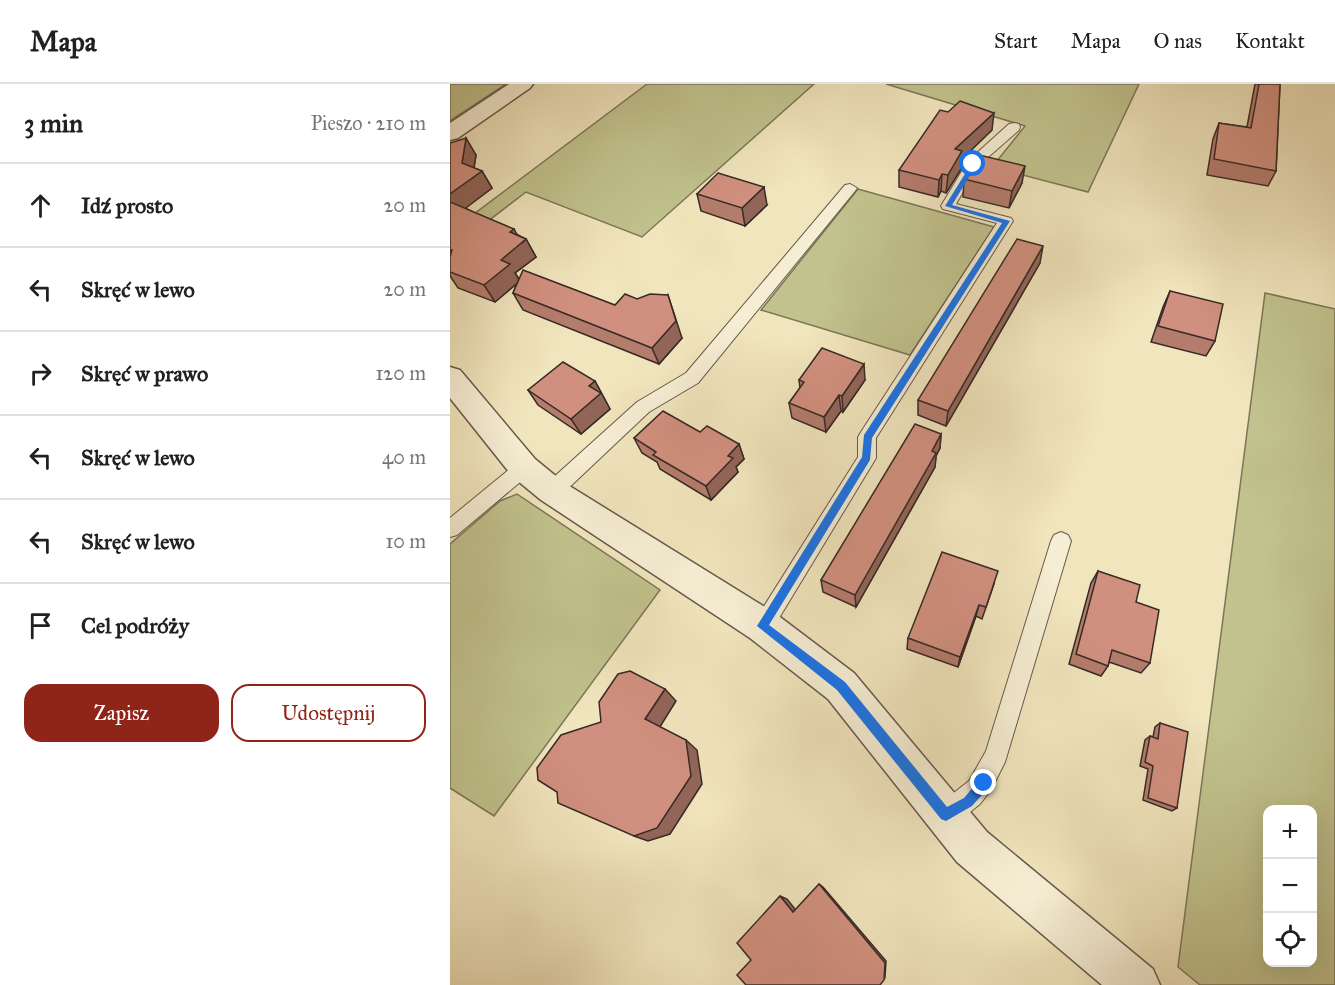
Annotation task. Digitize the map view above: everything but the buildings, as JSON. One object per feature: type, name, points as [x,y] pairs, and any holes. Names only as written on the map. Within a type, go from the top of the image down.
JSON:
[{"type":"street","points":[[450,133],[523,84]]},
{"type":"street","points":[[450,378],[524,468],[552,492],[763,626],[841,686],[972,847],[1137,985]]},
{"type":"lane","points":[[763,626],[867,458],[867,437],[1006,221],[948,206],[973,164],[1014,127]]},
{"type":"lane","points":[[552,492],[642,407],[692,378],[850,188]]},
{"type":"lane","points":[[450,528],[524,468]]},
{"type":"lane","points":[[946,815],[968,802],[984,783],[997,754],[1060,541]]},
{"type":"green space","points":[[450,84],[506,84],[450,121]]},
{"type":"green space","points":[[647,84],[814,84],[642,237],[526,192],[450,250],[450,232]]},
{"type":"green space","points":[[886,84],[1139,84],[1088,192],[992,167],[1025,126]]},
{"type":"green space","points":[[858,189],[994,227],[910,355],[761,310]]},
{"type":"green space","points":[[1265,293],[1335,309],[1335,985],[1200,985],[1178,967]]},
{"type":"green space","points":[[517,494],[660,590],[494,816],[450,788],[450,544],[500,501]]},
{"type":"route","points":[[973,164],[948,206],[1006,221],[867,437],[867,458],[763,626],[841,686],[946,815],[968,802],[984,783]]}]
